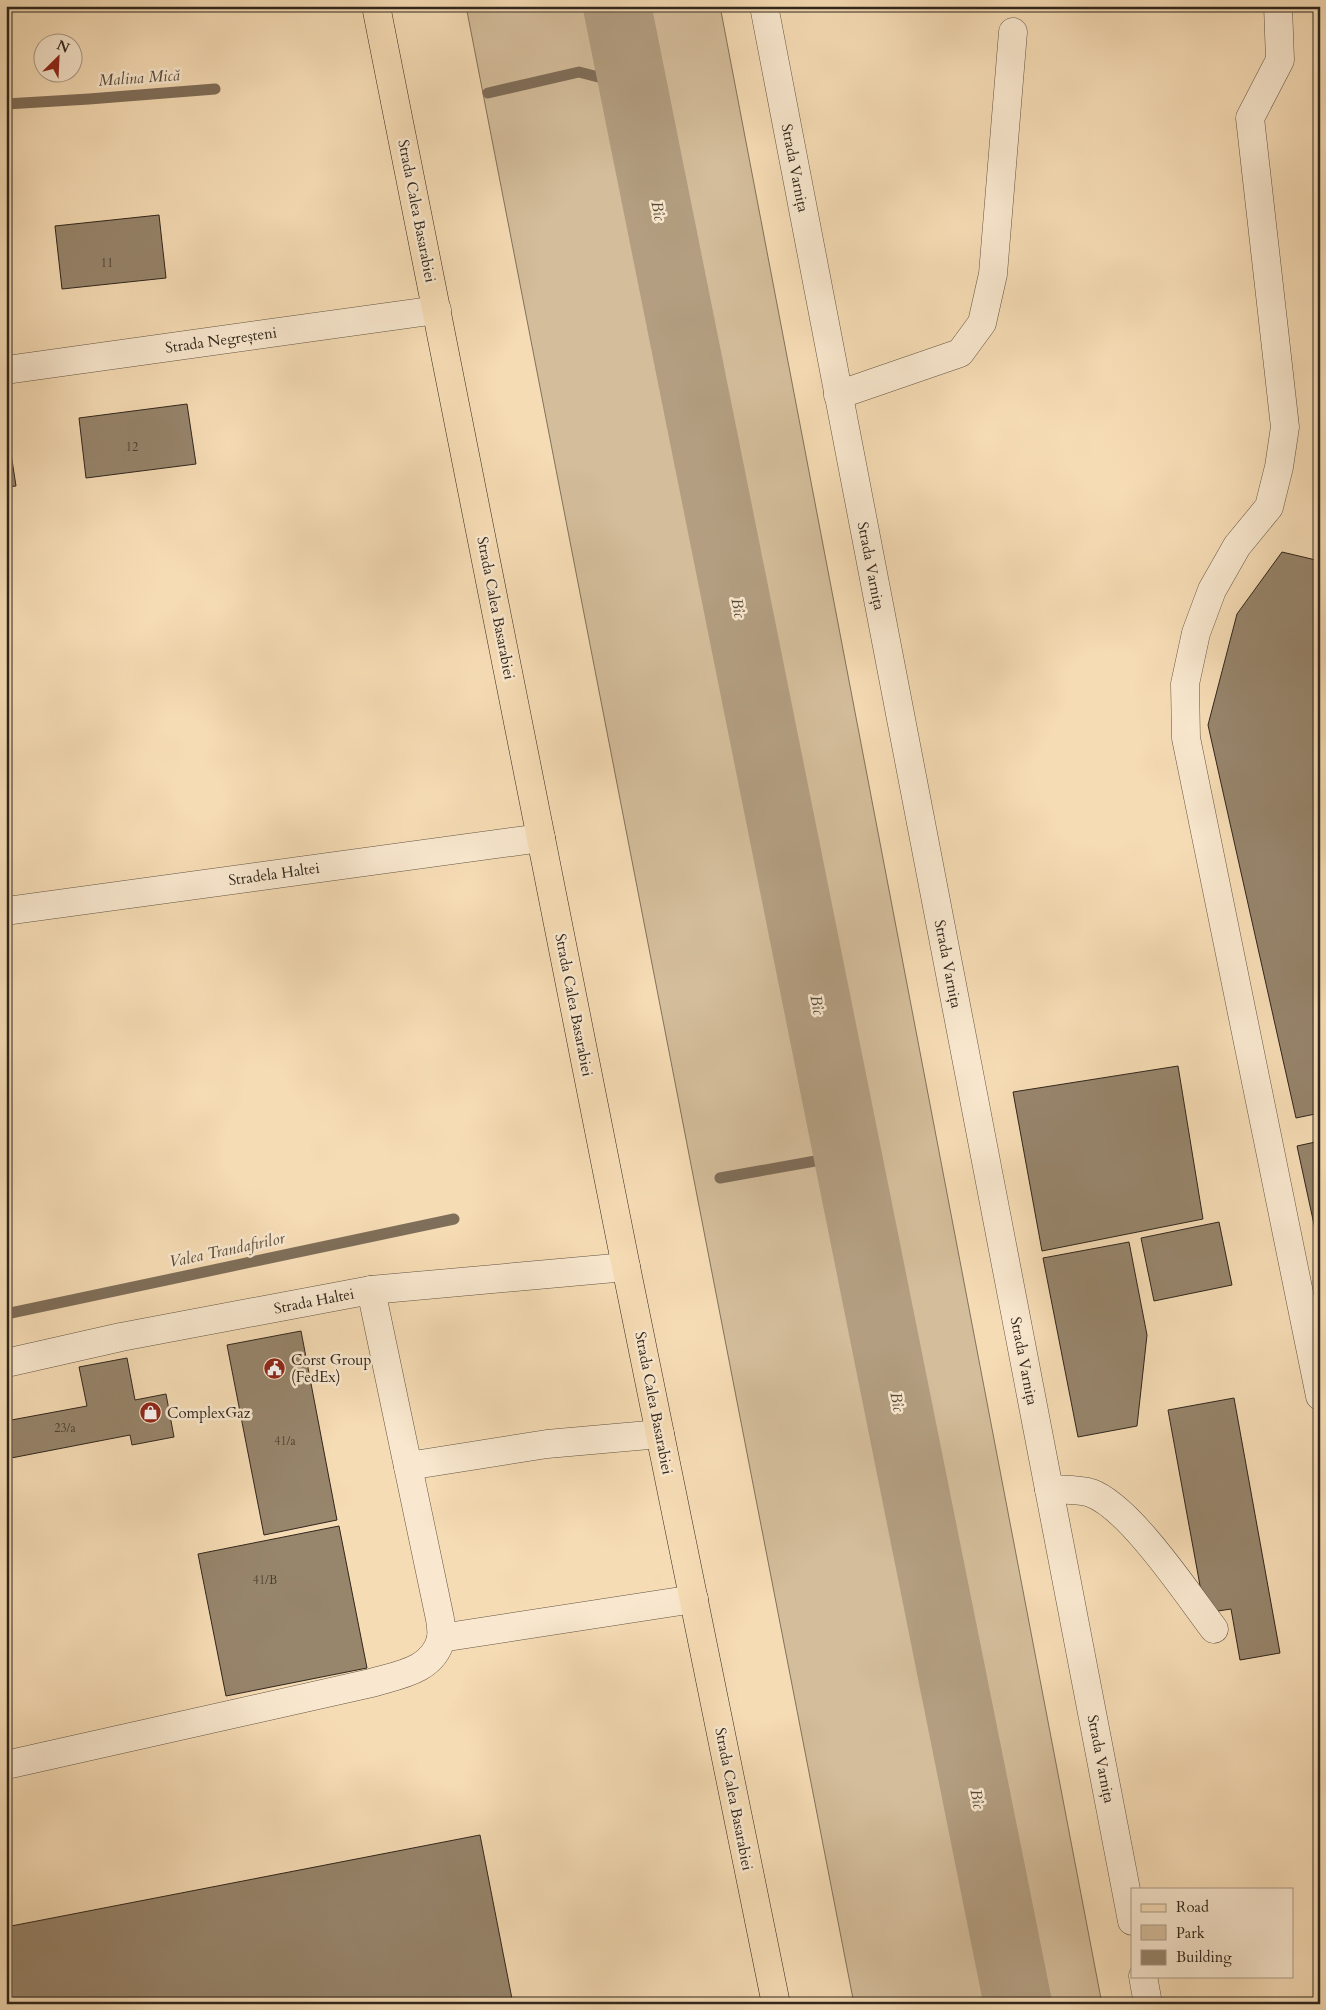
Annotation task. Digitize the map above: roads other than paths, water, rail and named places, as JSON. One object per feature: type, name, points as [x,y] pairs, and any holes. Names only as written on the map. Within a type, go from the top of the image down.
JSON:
[{"type":"main road","name":"Strada Calea Basarabiei","points":[[376,6],[626,1267],[776,2004]]},
{"type":"street","name":"Strada Varnița","points":[[764,6],[1131,1916]]},
{"type":"street","points":[[1278,6],[1280,60],[1250,118],[1285,427],[1279,466],[1269,507],[1237,546],[1212,590],[1196,633],[1185,684],[1186,738],[1320,1396]]},
{"type":"street","points":[[838,395],[960,353],[982,323],[993,274],[1014,32]]},
{"type":"street","name":"Strada Negreșteni","points":[[6,370],[436,310]]},
{"type":"street","name":"Stradela Haltei","points":[[6,911],[541,838]]},
{"type":"street","name":"Strada Haltei","points":[[6,1363],[121,1337],[371,1290],[626,1267]]},
{"type":"street","points":[[6,1764],[371,1683],[417,1669],[434,1655],[441,1638],[440,1619],[371,1290]]},
{"type":"street","points":[[408,1466],[547,1444],[660,1434]]},
{"type":"street","points":[[1049,1489],[1091,1493],[1114,1507],[1139,1531],[1214,1629]]},
{"type":"street","points":[[441,1638],[694,1599]]},
{"type":"street","points":[[1143,1978],[1148,2004]]},
{"type":"waterway","name":"Bîc","points":[[617,6],[1018,2004]]},
{"type":"waterway","name":"Malina Mică","points":[[488,93],[579,72],[633,86]]},
{"type":"waterway","name":"Malina Mică","points":[[6,104],[215,89]]},
{"type":"waterway","name":"Valea Trandafirilor","points":[[720,1178],[849,1155]]},
{"type":"waterway","name":"Valea Trandafirilor","points":[[6,1314],[454,1219]]},
{"type":"place","name":"Corst Group (FedEx)","points":[[275,1369]]},
{"type":"place","name":"ComplexGaz","points":[[151,1413]]}]
